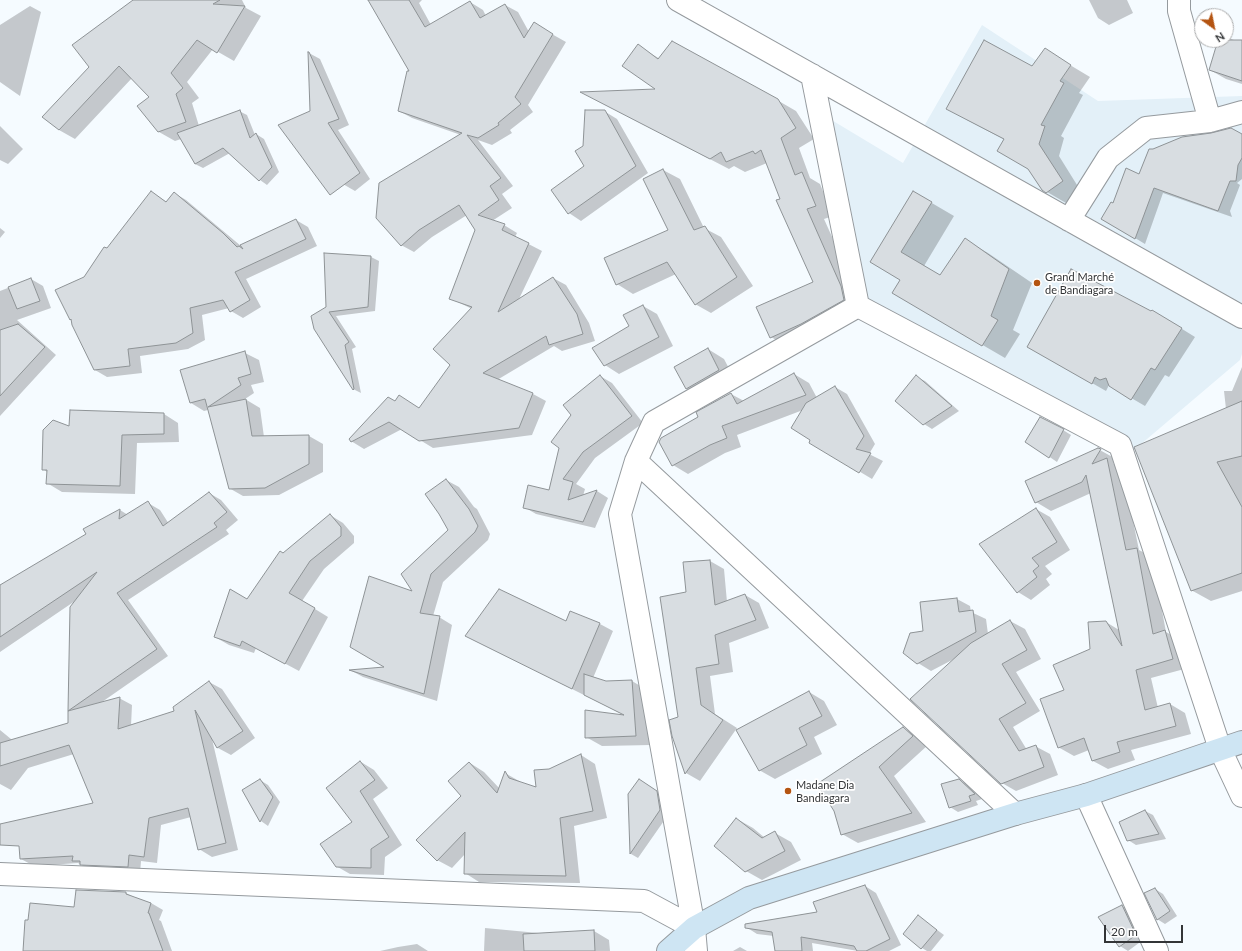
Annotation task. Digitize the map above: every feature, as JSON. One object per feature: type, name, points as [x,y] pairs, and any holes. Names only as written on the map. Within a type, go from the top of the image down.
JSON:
[{"type":"main road","points":[[668,951],[694,928],[749,898],[1015,814],[1086,795],[1242,742]]},
{"type":"street","points":[[678,0],[1242,317]]},
{"type":"street","points":[[1179,0],[1179,11],[1210,121]]},
{"type":"street","points":[[812,75],[858,306]]},
{"type":"street","points":[[1069,220],[1108,158],[1146,128],[1210,121],[1242,112]]},
{"type":"street","points":[[696,951],[694,928],[620,514],[636,461],[654,422],[858,306]]},
{"type":"street","points":[[858,306],[1120,445],[1220,749],[1242,796]]},
{"type":"street","points":[[636,461],[1015,814]]},
{"type":"street","points":[[1086,795],[1157,951]]},
{"type":"street","points":[[0,874],[644,901],[694,928]]},
{"type":"shaded area","points":[[982,25],[1098,101],[1242,96],[1242,354],[1240,360],[1127,456],[860,308],[805,104],[903,163]]},
{"type":"building","points":[[133,0],[220,0],[213,4],[245,6],[217,53],[197,40],[171,73],[183,88],[176,94],[186,122],[158,132],[137,106],[149,97],[119,66],[59,130],[42,117],[89,67],[72,45]]},
{"type":"building","points":[[368,0],[409,0],[425,27],[470,1],[480,18],[505,4],[524,38],[534,22],[553,34],[515,97],[521,104],[498,123],[499,125],[478,138],[467,135],[501,178],[490,186],[499,200],[478,215],[505,224],[502,230],[529,243],[498,312],[553,277],[577,314],[583,334],[549,345],[546,336],[483,373],[533,393],[519,428],[419,441],[389,422],[351,442],[349,439],[388,397],[395,401],[399,395],[419,408],[450,365],[433,349],[472,307],[449,299],[475,230],[459,205],[419,230],[401,246],[376,218],[379,183],[462,133],[398,111],[407,71],[409,71]]},
{"type":"building","points":[[984,40],[1032,66],[1045,48],[1071,65],[1060,81],[1064,83],[1041,125],[1045,126],[1039,144],[1063,181],[1046,193],[1042,190],[1028,169],[997,151],[1004,139],[946,109]]},
{"type":"building","points":[[1234,40],[1242,40],[1242,81],[1209,70],[1216,48],[1234,48]]},
{"type":"building","points":[[672,41],[778,99],[796,128],[781,138],[795,175],[802,172],[816,206],[807,209],[841,286],[844,300],[801,324],[770,338],[756,307],[813,282],[776,200],[780,199],[761,150],[755,154],[753,151],[726,162],[721,152],[710,159],[580,92],[655,89],[622,66],[638,44],[658,59]]},
{"type":"building","points":[[308,52],[339,119],[328,123],[360,173],[330,195],[278,125],[310,111]]},
{"type":"building","points":[[240,110],[250,138],[256,133],[272,167],[259,181],[223,148],[195,164],[177,133]]},
{"type":"building","points":[[585,110],[605,110],[636,166],[568,214],[551,190],[584,166],[575,151],[583,146]]},
{"type":"building","points":[[1231,128],[1242,134],[1242,158],[1238,165],[1236,181],[1230,181],[1218,211],[1154,188],[1135,239],[1101,219],[1111,202],[1113,203],[1126,168],[1139,174],[1149,149],[1153,149],[1182,137],[1211,133]]},
{"type":"building","points":[[663,169],[694,230],[705,226],[737,277],[695,305],[667,262],[616,285],[604,258],[668,230],[643,179]]},
{"type":"building","points":[[151,191],[166,202],[174,192],[223,233],[237,247],[239,246],[243,249],[240,245],[296,219],[306,239],[235,272],[250,300],[230,312],[223,300],[190,308],[193,333],[176,343],[128,349],[130,366],[94,370],[72,325],[71,319],[70,320],[55,290],[84,277],[104,247],[107,248]]},
{"type":"building","points":[[913,191],[932,202],[901,252],[940,275],[965,238],[1009,269],[991,316],[998,320],[982,346],[892,293],[900,280],[870,262]]},
{"type":"building","points":[[324,253],[371,256],[368,307],[329,312],[349,342],[345,345],[353,390],[314,329],[311,316],[326,307]]},
{"type":"building","points":[[1071,269],[1151,311],[1152,310],[1182,328],[1155,370],[1151,368],[1131,400],[1109,386],[1106,378],[1100,380],[1095,377],[1092,384],[1027,347]]},
{"type":"building","points":[[31,278],[40,301],[17,309],[8,287]]},
{"type":"building","points":[[643,305],[659,337],[604,366],[592,348],[629,326],[623,315]]},
{"type":"building","points":[[18,324],[45,347],[0,396],[0,330]]},
{"type":"building","points":[[708,348],[719,370],[686,389],[674,367]]},
{"type":"building","points":[[245,351],[251,374],[238,378],[241,385],[208,407],[246,399],[252,436],[309,435],[309,464],[265,488],[229,489],[205,399],[190,403],[180,370]]},
{"type":"building","points":[[794,373],[806,395],[722,426],[727,438],[710,445],[672,466],[659,442],[661,438],[698,417],[696,412],[731,393],[737,404]]},
{"type":"building","points":[[600,375],[632,416],[583,452],[563,479],[573,482],[568,500],[597,490],[583,522],[523,508],[528,485],[549,490],[559,448],[551,442],[571,415],[563,405]]},
{"type":"building","points":[[916,375],[952,406],[923,425],[895,401]]},
{"type":"building","points":[[835,386],[864,436],[856,449],[871,453],[859,473],[809,443],[810,440],[791,428],[806,403]]},
{"type":"building","points":[[1242,401],[1242,456],[1217,462],[1242,507],[1242,573],[1191,591],[1134,447]]},
{"type":"building","points":[[70,410],[164,413],[164,434],[122,435],[120,486],[46,484],[47,470],[42,470],[43,430],[53,420],[69,426]]},
{"type":"building","points":[[1040,417],[1064,429],[1049,458],[1025,442]]},
{"type":"building","points":[[1098,448],[1101,449],[1092,464],[1107,458],[1126,550],[1137,548],[1153,634],[1165,630],[1173,659],[1136,670],[1145,710],[1170,703],[1176,726],[1117,742],[1120,752],[1092,761],[1084,738],[1058,748],[1040,699],[1064,690],[1053,665],[1090,649],[1088,622],[1106,621],[1122,646],[1086,475],[1082,482],[1035,503],[1025,481]]},
{"type":"building","points":[[446,479],[469,509],[478,526],[475,532],[431,574],[420,613],[440,616],[424,694],[349,670],[384,667],[350,647],[369,576],[412,591],[401,574],[448,530],[425,494]]},
{"type":"building","points":[[209,492],[227,512],[214,523],[217,527],[117,593],[157,649],[68,711],[70,607],[97,572],[0,637],[0,585],[86,534],[83,529],[120,509],[119,519],[148,501],[163,526]]},
{"type":"building","points":[[1036,508],[1057,542],[1032,558],[1039,566],[1033,571],[1037,577],[1017,593],[979,544]]},
{"type":"building","points":[[330,514],[341,527],[341,536],[310,561],[289,593],[315,608],[285,664],[242,641],[240,646],[214,637],[230,589],[247,599],[280,551],[283,553]]},
{"type":"building","points":[[710,560],[715,605],[745,594],[756,620],[715,635],[719,664],[696,668],[701,705],[723,720],[685,774],[672,736],[669,720],[678,717],[660,597],[686,592],[683,562]]},
{"type":"building","points":[[499,589],[566,621],[570,611],[600,623],[572,689],[465,636]]},
{"type":"building","points":[[957,598],[959,612],[973,610],[976,632],[917,664],[903,653],[910,633],[923,631],[920,602]]},
{"type":"building","points":[[1010,620],[1027,650],[1002,664],[1026,703],[999,719],[1019,751],[1036,745],[1044,767],[1001,784],[910,699],[971,643]]},
{"type":"building","points":[[584,674],[606,681],[632,680],[636,736],[585,738],[585,710],[624,715],[584,695]]},
{"type":"building","points":[[209,681],[243,731],[217,748],[195,710],[226,843],[198,850],[188,808],[149,818],[144,857],[129,855],[128,867],[80,865],[80,861],[72,861],[73,856],[20,859],[19,846],[0,845],[0,824],[93,803],[69,745],[0,766],[0,743],[68,723],[68,711],[120,697],[118,729],[174,711],[173,707]]},
{"type":"building","points":[[809,691],[822,716],[799,728],[807,745],[759,771],[736,730]]},
{"type":"building","points":[[903,727],[913,736],[879,767],[912,813],[841,835],[834,811],[817,784]]},
{"type":"building","points":[[581,754],[593,811],[560,818],[566,876],[464,874],[465,832],[437,861],[416,840],[461,796],[448,781],[469,762],[497,793],[505,771],[509,778],[536,787],[534,770],[549,769]]},
{"type":"building","points":[[360,761],[375,780],[360,791],[389,837],[371,849],[371,868],[336,867],[320,844],[352,822],[326,788]]},
{"type":"building","points":[[260,779],[273,797],[260,822],[242,790]]},
{"type":"building","points":[[639,779],[657,791],[660,810],[630,854],[628,794]]},
{"type":"building","points":[[959,779],[975,794],[969,796],[971,801],[949,808],[941,784]]},
{"type":"building","points":[[1145,810],[1159,834],[1127,841],[1119,822]]},
{"type":"building","points":[[736,818],[762,838],[775,831],[785,851],[745,872],[714,846]]},
{"type":"building","points":[[865,885],[890,939],[866,951],[857,951],[854,946],[801,937],[802,951],[775,951],[772,932],[745,928],[745,924],[817,912],[813,902]]},
{"type":"building","points":[[1155,888],[1170,911],[1157,920],[1144,893]]},
{"type":"building","points":[[76,890],[126,892],[126,894],[151,903],[148,913],[163,951],[23,951],[25,920],[28,920],[30,903],[74,907]]},
{"type":"building","points":[[1122,905],[1136,935],[1119,947],[1098,917]]},
{"type":"building","points":[[918,915],[937,930],[921,949],[903,934]]},
{"type":"building","points":[[594,930],[595,951],[524,951],[523,934]]},
{"type":"place","name":"Grand Marché de Bandiagara","points":[[1037,283]]},
{"type":"place","name":"Madane Dia Bandiagara","points":[[788,791]]}]
